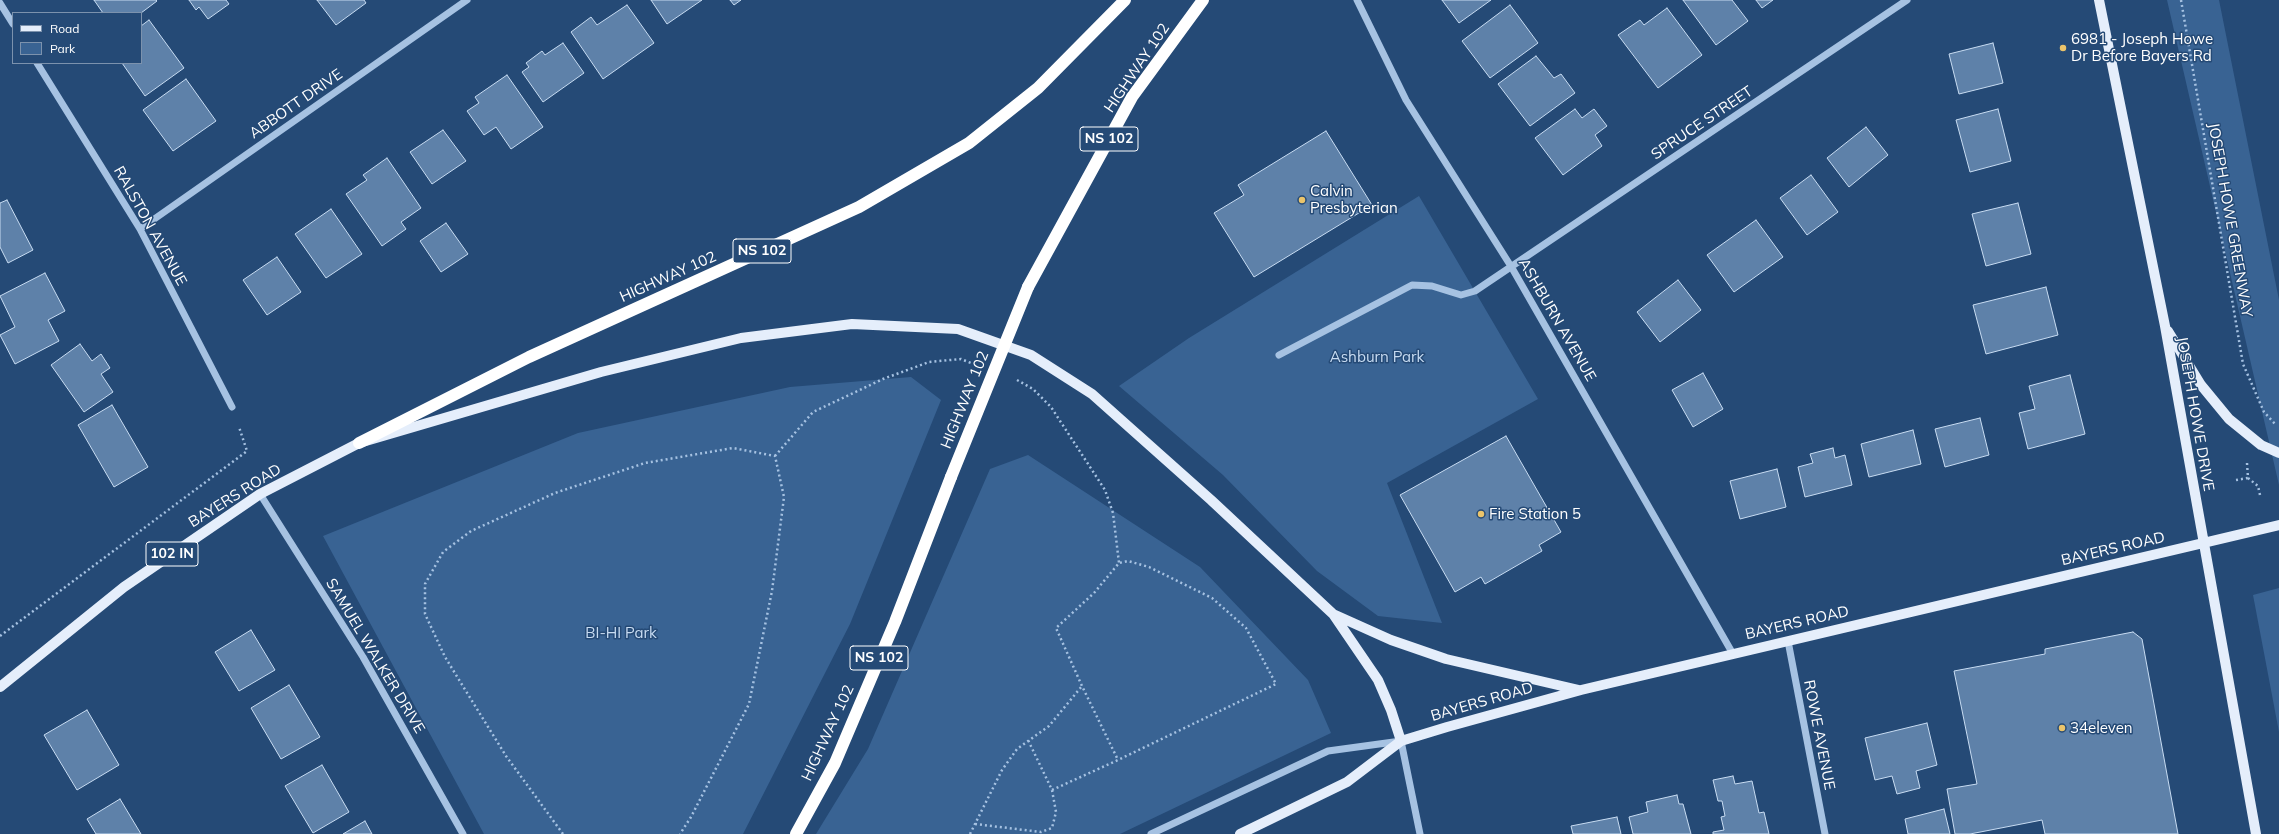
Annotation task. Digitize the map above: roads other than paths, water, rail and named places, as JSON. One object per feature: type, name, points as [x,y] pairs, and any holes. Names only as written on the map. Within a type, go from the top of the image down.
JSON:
[{"type":"highway","name":"HIGHWAY 102","points":[[359,443],[530,357],[859,207],[970,143],[1038,88],[1125,0]]},
{"type":"highway","name":"HIGHWAY 102","points":[[796,834],[835,763],[895,622],[951,477],[1028,287],[1132,97],[1203,0]]},
{"type":"main road","name":"JOSEPH HOWE DRIVE","points":[[2099,0],[2165,326],[2202,543],[2256,834]]},
{"type":"main road","name":"BAYERS ROAD","points":[[0,687],[124,587],[260,494],[359,443],[601,372],[741,338],[852,324],[958,329],[1031,355],[1092,394],[1210,500],[1333,614]]},
{"type":"main road","points":[[2165,326],[2200,385],[2229,419],[2261,445],[2279,453]]},
{"type":"main road","name":"BAYERS ROAD","points":[[1240,834],[1347,782],[1402,741],[1581,690],[2279,525]]},
{"type":"main road","points":[[1333,614],[1391,640],[1446,659],[1505,674],[1581,690]]},
{"type":"main road","points":[[1333,614],[1378,680],[1402,741]]},
{"type":"street","name":"ABBOTT DRIVE","points":[[140,229],[467,0]]},
{"type":"street","name":"ASHBURN AVENUE","points":[[1358,0],[1406,100],[1512,268],[1733,654]]},
{"type":"street","name":"SPRUCE STREET","points":[[1279,355],[1412,285],[1432,286],[1460,295],[1475,291],[1512,268],[1907,0]]},
{"type":"street","points":[[0,3],[12,22]]},
{"type":"street","name":"RALSTON AVENUE","points":[[38,64],[140,229],[232,407]]},
{"type":"street","name":"SAMUEL WALKER DRIVE","points":[[260,494],[363,656],[463,834]]},
{"type":"street","name":"ROWE AVENUE","points":[[1788,641],[1825,834]]},
{"type":"street","points":[[1402,741],[1420,834]]},
{"type":"street","name":"BAYERS ROAD","points":[[1151,834],[1328,751],[1402,741]]},
{"type":"place","name":"6981 - Joseph Howe Dr Before Bayers Rd","points":[[2063,48]]},
{"type":"place","name":"Calvin Presbyterian","points":[[1302,200]]},
{"type":"place","name":"Fire Station 5","points":[[1481,514]]},
{"type":"place","name":"34eleven","points":[[2062,728]]},
{"type":"park label","name":"Ashburn Park","points":[[1377,357]]},
{"type":"park label","name":"BI-HI Park","points":[[621,633]]}]
